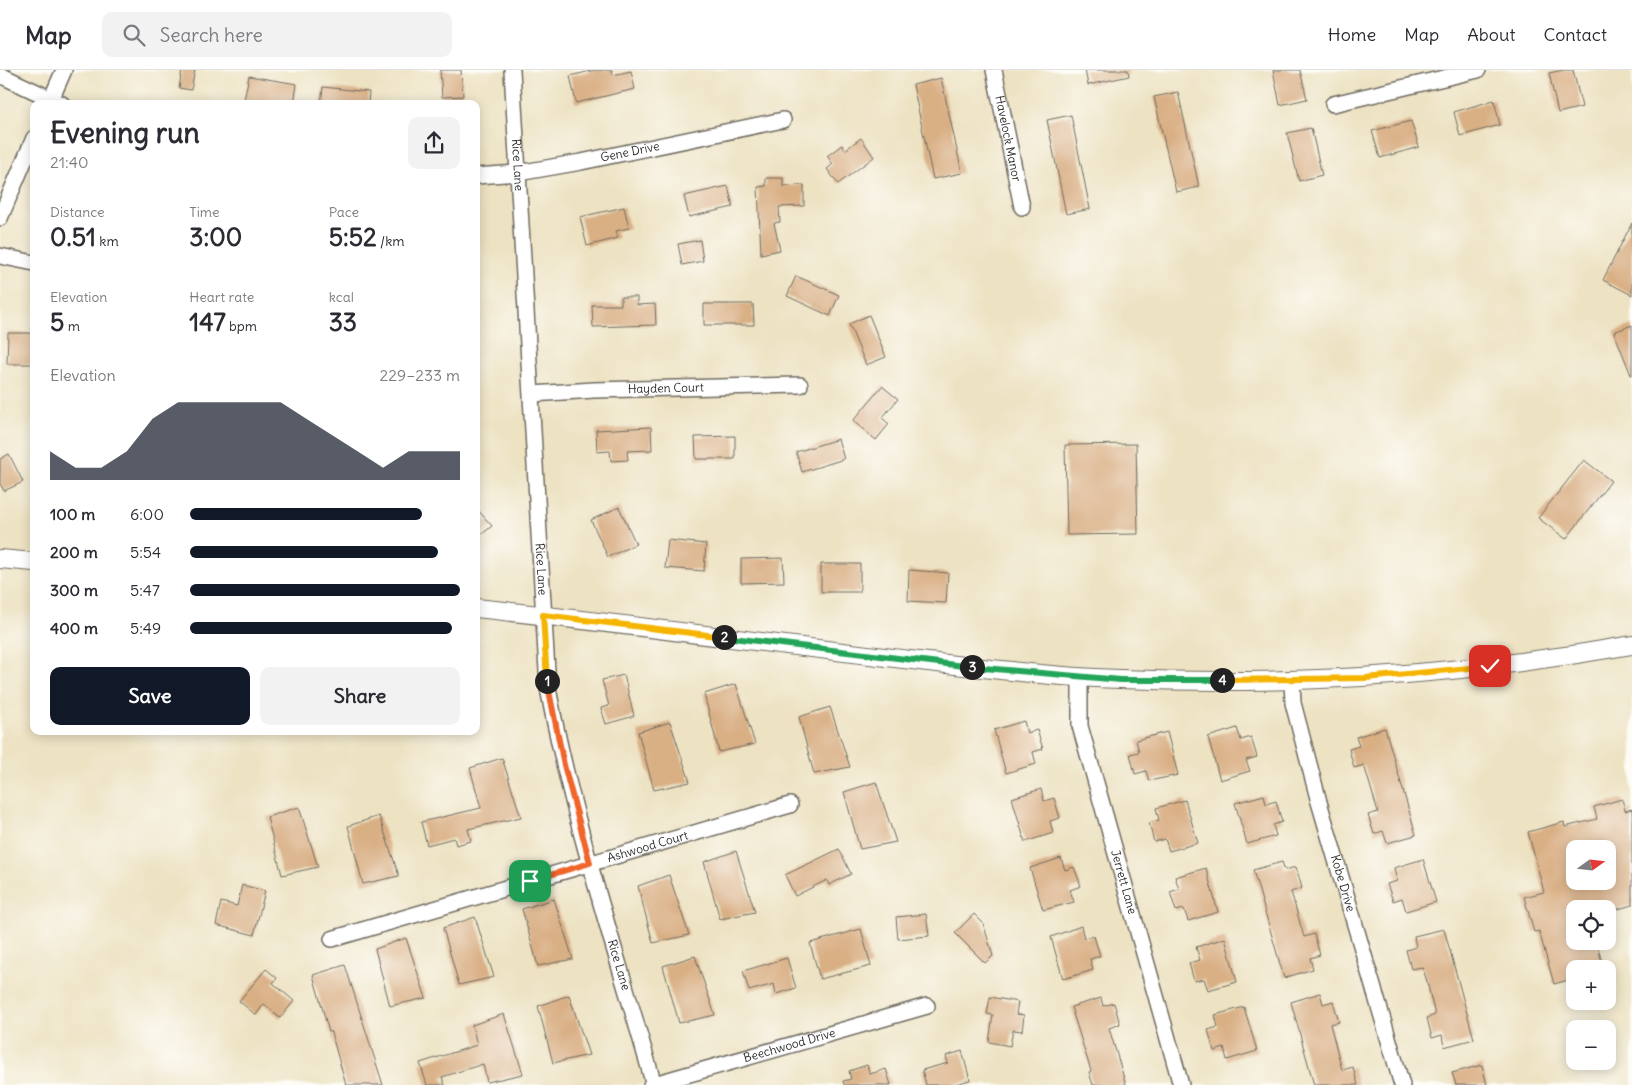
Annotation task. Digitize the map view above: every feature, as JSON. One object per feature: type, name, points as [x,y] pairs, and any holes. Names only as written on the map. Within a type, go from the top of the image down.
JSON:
[{"type":"street","points":[[55,100],[64,70]]},
{"type":"street","name":"Rice Lane","points":[[512,70],[532,394],[545,666],[564,765],[653,1085]]},
{"type":"street","name":"Havelock Manor","points":[[994,70],[1022,207]]},
{"type":"street","points":[[1333,104],[1422,76],[1478,70]]},
{"type":"street","points":[[0,75],[50,100]]},
{"type":"street","name":"Gene Drive","points":[[480,176],[518,173],[581,162],[783,120]]},
{"type":"street","points":[[0,218],[30,147]]},
{"type":"street","points":[[0,256],[30,262]]},
{"type":"street","name":"Hayden Court","points":[[532,394],[800,384]]},
{"type":"street","points":[[0,559],[30,562]]},
{"type":"street","points":[[480,608],[876,656],[1121,680],[1366,678],[1490,666],[1632,645]]},
{"type":"street","name":"Jerrett Lane","points":[[1080,676],[1080,726],[1181,1085]]},
{"type":"street","name":"Kobe Drive","points":[[1292,680],[1293,703],[1319,802],[1402,1085]]},
{"type":"street","name":"Ashwood Court","points":[[332,939],[790,805]]},
{"type":"street","name":"Beechwood Drive","points":[[653,1085],[927,1006]]},
{"type":"building","points":[[182,70],[195,70],[191,90],[179,88]]},
{"type":"building","points":[[440,70],[461,70],[463,96],[442,97]]},
{"type":"building","points":[[595,70],[612,70],[613,75],[631,71],[635,89],[576,103],[570,76]]},
{"type":"building","points":[[1085,70],[1128,70],[1129,76],[1088,85]]},
{"type":"building","points":[[1273,70],[1300,70],[1307,99],[1280,105]]},
{"type":"building","points":[[1573,70],[1582,107],[1558,113],[1549,73]]},
{"type":"building","points":[[249,76],[297,84],[295,100],[244,100]]},
{"type":"building","points":[[941,78],[962,173],[933,179],[913,85]]},
{"type":"building","points":[[323,87],[369,92],[368,100],[321,100]]},
{"type":"building","points":[[1178,92],[1199,187],[1176,192],[1154,97]]},
{"type":"building","points":[[1494,100],[1500,125],[1460,136],[1454,112]]},
{"type":"building","points":[[1071,115],[1090,209],[1066,214],[1047,120]]},
{"type":"building","points":[[1411,121],[1419,147],[1380,158],[1372,131]]},
{"type":"building","points":[[1311,128],[1322,175],[1299,181],[1287,133]]},
{"type":"building","points":[[861,138],[874,157],[838,184],[827,169],[833,164],[827,156],[842,145],[845,150]]},
{"type":"building","points":[[766,178],[783,178],[783,186],[804,185],[804,206],[779,207],[780,222],[774,223],[780,250],[761,254],[758,187],[766,186]]},
{"type":"building","points":[[728,186],[733,207],[689,217],[684,196]]},
{"type":"building","points":[[624,207],[629,228],[616,231],[618,238],[587,246],[580,217]]},
{"type":"building","points":[[1632,223],[1632,295],[1603,280]]},
{"type":"building","points":[[700,240],[703,261],[682,265],[678,244]]},
{"type":"building","points":[[796,276],[839,295],[830,316],[787,296]]},
{"type":"building","points":[[621,297],[637,297],[637,305],[655,304],[656,325],[593,327],[592,305],[621,305]]},
{"type":"building","points":[[704,304],[753,304],[754,325],[704,325]]},
{"type":"building","points":[[869,315],[886,357],[866,365],[849,324]]},
{"type":"building","points":[[1632,325],[1632,375],[1631,375],[1614,332]]},
{"type":"building","points":[[8,333],[30,333],[30,364],[7,364]]},
{"type":"building","points":[[882,386],[898,399],[882,418],[889,424],[876,440],[853,421]]},
{"type":"building","points":[[651,427],[652,450],[627,451],[628,460],[611,461],[610,451],[597,452],[596,430]]},
{"type":"building","points":[[735,436],[735,459],[696,459],[695,437]]},
{"type":"building","points":[[838,439],[844,459],[802,472],[796,452]]},
{"type":"building","points":[[1136,444],[1138,534],[1067,535],[1065,445]]},
{"type":"building","points":[[9,454],[23,482],[4,491],[0,484],[0,459]]},
{"type":"building","points":[[1584,460],[1611,481],[1566,539],[1538,518]]},
{"type":"building","points":[[619,507],[636,544],[608,557],[591,520]]},
{"type":"building","points":[[480,512],[492,526],[480,536]]},
{"type":"building","points":[[668,540],[706,544],[704,571],[665,568]]},
{"type":"building","points":[[783,558],[784,582],[741,583],[741,559]]},
{"type":"building","points":[[821,564],[860,564],[860,592],[821,592]]},
{"type":"building","points":[[909,570],[948,573],[946,603],[908,601]]},
{"type":"building","points":[[624,675],[634,716],[606,724],[601,708],[609,706],[602,680]]},
{"type":"building","points":[[736,684],[755,744],[719,752],[704,694]]},
{"type":"building","points":[[830,707],[850,767],[814,774],[799,717]]},
{"type":"building","points":[[1024,721],[1027,733],[1037,730],[1043,749],[1033,752],[1036,764],[1006,773],[994,730]]},
{"type":"building","points":[[670,722],[690,782],[654,790],[638,732]]},
{"type":"building","points":[[1237,728],[1241,740],[1251,737],[1257,757],[1246,760],[1250,771],[1220,780],[1208,737]]},
{"type":"building","points":[[1385,728],[1416,835],[1387,843],[1383,831],[1374,834],[1368,815],[1378,812],[1364,765],[1354,768],[1349,749],[1359,746],[1356,737]]},
{"type":"building","points":[[1167,732],[1178,775],[1149,781],[1146,771],[1135,774],[1130,754],[1139,752],[1136,740]]},
{"type":"building","points":[[502,758],[521,817],[468,829],[471,841],[456,845],[454,838],[427,845],[421,822],[481,808],[470,768]]},
{"type":"building","points":[[876,782],[896,842],[860,849],[844,792]]},
{"type":"building","points":[[1041,789],[1044,801],[1054,798],[1060,818],[1050,821],[1053,833],[1025,842],[1012,798]]},
{"type":"building","points":[[1264,795],[1266,804],[1276,801],[1282,822],[1273,825],[1276,836],[1247,844],[1235,803]]},
{"type":"building","points":[[1622,799],[1625,811],[1632,809],[1632,905],[1616,910],[1616,900],[1566,900],[1566,950],[1599,950],[1601,960],[1566,960],[1566,981],[1554,984],[1539,931],[1534,932],[1524,897],[1544,892],[1528,832],[1564,822],[1565,827],[1597,819],[1594,807]]},
{"type":"building","points":[[1185,800],[1198,843],[1169,851],[1165,839],[1154,842],[1149,823],[1159,820],[1156,808]]},
{"type":"building","points":[[299,807],[318,867],[282,875],[267,817]]},
{"type":"building","points":[[379,816],[399,876],[363,884],[348,826]]},
{"type":"building","points":[[839,849],[851,874],[829,885],[827,880],[795,896],[785,875]]},
{"type":"building","points":[[736,851],[755,912],[720,919],[704,862]]},
{"type":"building","points":[[1061,858],[1065,870],[1074,867],[1081,886],[1070,890],[1074,902],[1043,910],[1030,868]]},
{"type":"building","points":[[1423,859],[1436,902],[1406,911],[1402,898],[1393,901],[1387,884],[1397,881],[1394,868]]},
{"type":"building","points":[[1282,862],[1285,870],[1296,867],[1302,888],[1291,892],[1304,937],[1314,934],[1320,955],[1310,958],[1313,969],[1284,978],[1253,870]]},
{"type":"building","points":[[1206,868],[1218,912],[1188,921],[1184,909],[1176,911],[1170,892],[1179,889],[1175,877]]},
{"type":"building","points":[[669,875],[689,935],[653,943],[638,886]]},
{"type":"building","points":[[242,885],[265,891],[254,935],[216,925],[221,902],[237,906]]},
{"type":"building","points":[[554,899],[573,959],[538,966],[522,909]]},
{"type":"building","points":[[926,914],[929,936],[898,939],[896,917]]},
{"type":"building","points":[[974,914],[983,923],[993,956],[985,963],[955,933]]},
{"type":"building","points":[[475,917],[494,977],[459,985],[443,928]]},
{"type":"building","points":[[1081,926],[1084,938],[1094,936],[1100,956],[1090,959],[1093,970],[1063,979],[1051,937]]},
{"type":"building","points":[[861,929],[871,966],[820,979],[810,943]]},
{"type":"building","points":[[1444,929],[1474,1039],[1444,1047],[1442,1035],[1432,1038],[1427,1018],[1435,1015],[1422,967],[1411,969],[1406,950],[1416,947],[1414,936]]},
{"type":"building","points":[[406,938],[426,998],[390,1006],[375,949]]},
{"type":"building","points":[[1225,938],[1237,982],[1208,990],[1204,979],[1194,981],[1189,963],[1200,960],[1196,947]]},
{"type":"building","points":[[695,956],[715,1015],[679,1023],[663,966]]},
{"type":"building","points":[[787,958],[796,988],[776,994],[774,984],[749,991],[743,971]]},
{"type":"building","points":[[345,965],[383,1085],[346,1085],[331,1032],[329,1032],[313,975]]},
{"type":"building","points":[[266,969],[277,978],[273,983],[294,1001],[280,1018],[264,1004],[256,1015],[239,1001]]},
{"type":"building","points":[[1320,993],[1323,1004],[1333,1001],[1339,1022],[1330,1024],[1342,1070],[1353,1067],[1358,1085],[1314,1085],[1291,1002]]},
{"type":"building","points":[[569,995],[589,1055],[553,1063],[538,1006]]},
{"type":"building","points":[[990,997],[1018,1002],[1016,1014],[1024,1015],[1022,1031],[1013,1030],[1010,1046],[989,1042],[993,1015],[987,1014]]},
{"type":"building","points":[[1101,998],[1103,1006],[1114,1003],[1120,1024],[1109,1028],[1126,1085],[1093,1085],[1089,1072],[1091,1071],[1071,1007]]},
{"type":"building","points":[[1244,1007],[1257,1051],[1227,1060],[1224,1048],[1214,1051],[1208,1030],[1218,1027],[1215,1015]]},
{"type":"building","points":[[504,1014],[523,1074],[487,1082],[483,1064],[442,1077],[445,1085],[427,1085],[420,1063],[477,1045],[472,1025]]},
{"type":"building","points":[[962,1051],[970,1080],[952,1085],[926,1085],[922,1070],[948,1063],[946,1056]]},
{"type":"building","points":[[867,1065],[870,1074],[886,1069],[891,1085],[844,1085],[843,1081],[851,1079],[849,1071]]},
{"type":"building","points":[[1482,1065],[1487,1085],[1456,1085],[1452,1073]]},
{"type":"route","points":[[530,881],[590,863],[564,765],[548,688],[543,615],[876,656],[1021,672],[1121,680],[1366,678],[1490,666]]}]
